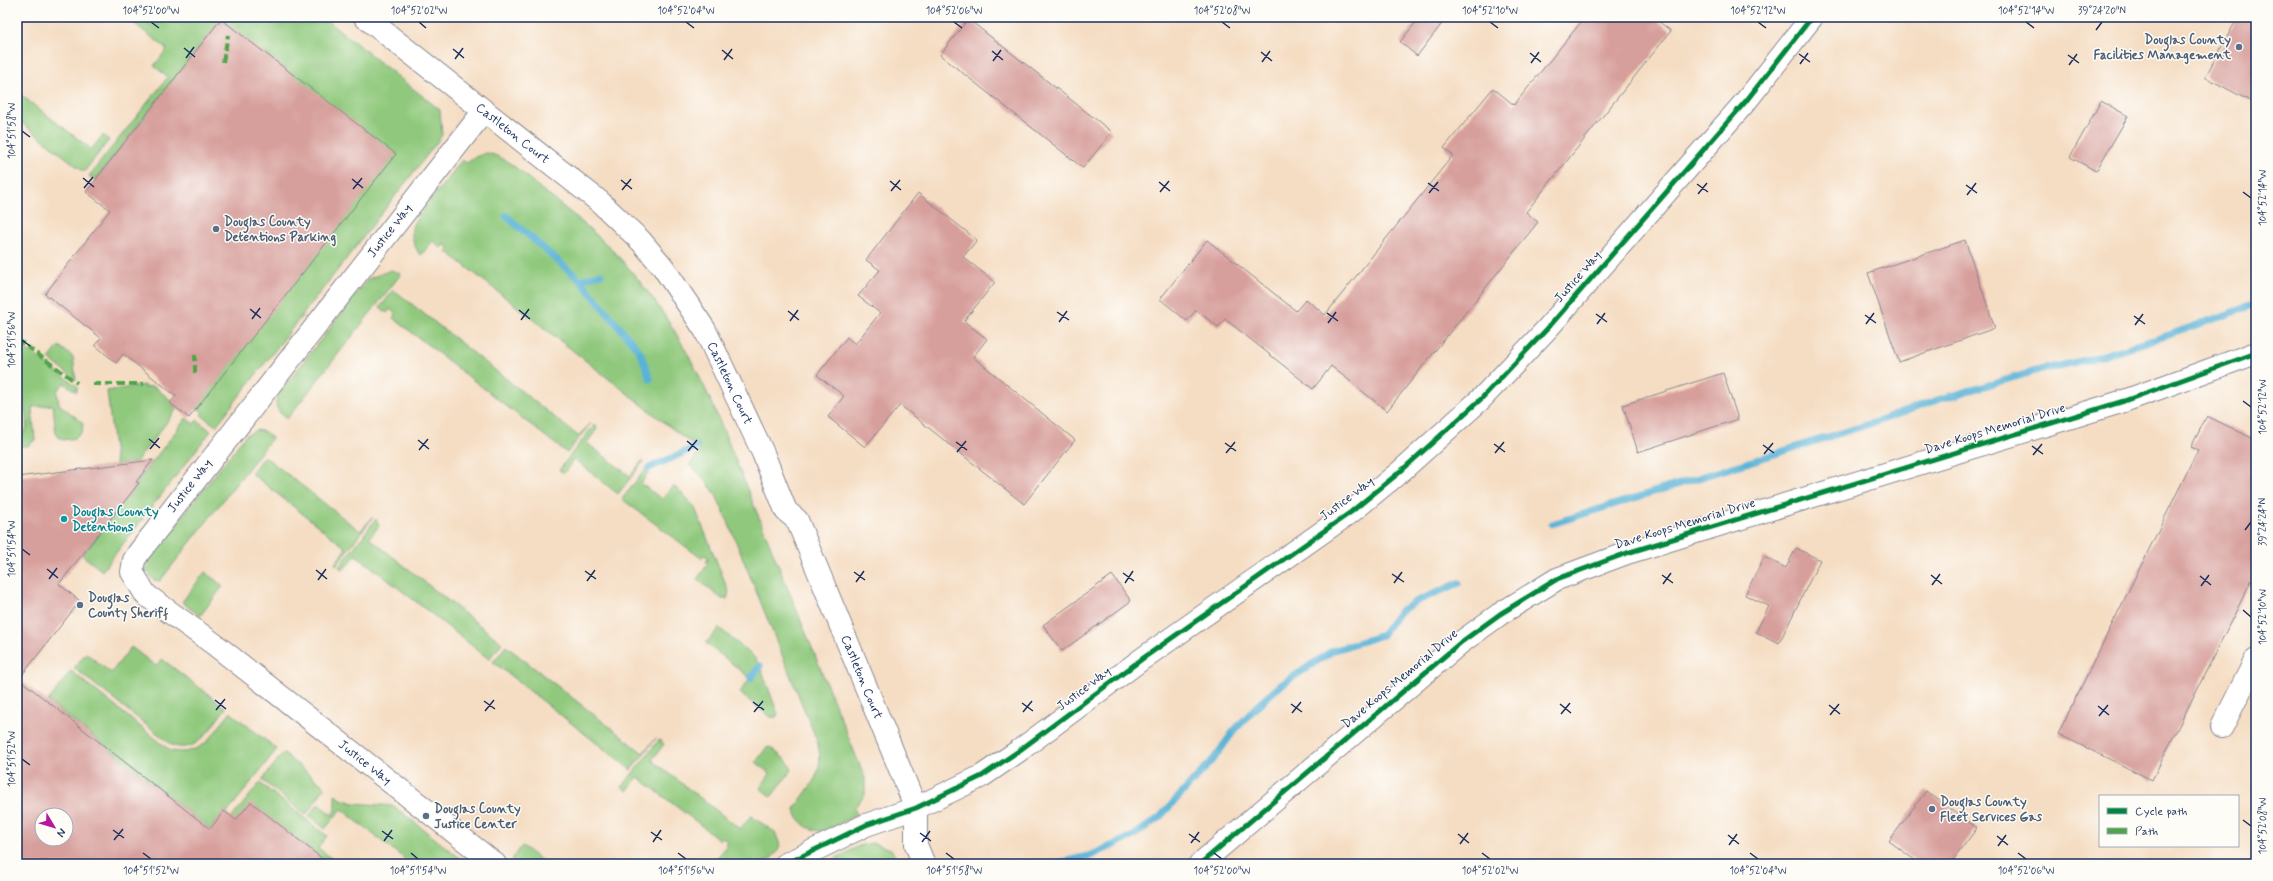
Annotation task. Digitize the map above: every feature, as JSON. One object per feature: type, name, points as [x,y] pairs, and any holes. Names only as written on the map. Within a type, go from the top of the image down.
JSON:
[{"type":"street","name":"Castleton Court","points":[[365,17],[600,202],[622,222],[663,267],[705,330],[760,446],[786,511],[797,520],[916,808],[916,845],[924,864]]},
{"type":"street","name":"Justice Way","points":[[786,864],[866,825],[916,808],[965,785],[1020,750],[1142,659],[1351,512],[1419,456],[1481,399],[1548,329],[1746,101],[1812,17]]},
{"type":"street","name":"Justice Way","points":[[484,111],[140,551],[134,560],[132,572],[146,595],[214,644],[495,864]]},
{"type":"street","name":"Dave Koops Memorial Drive","points":[[1200,864],[1460,643],[1500,614],[1557,579],[1587,566],[1635,550],[2124,401],[2256,353]]},
{"type":"street","points":[[2222,727],[2256,659]]},
{"type":"green space","points":[[126,17],[323,17],[440,110],[442,135],[438,141],[216,426],[201,415],[203,412],[197,408],[245,38],[221,19],[95,180],[89,176],[168,77],[154,66],[167,49]]},
{"type":"green space","points":[[17,92],[91,149],[103,135],[109,140],[84,172],[17,119]]},
{"type":"green space","points":[[486,153],[501,158],[515,167],[606,244],[625,264],[658,305],[698,373],[720,422],[865,778],[865,795],[854,808],[857,815],[824,831],[809,828],[798,818],[795,808],[815,778],[820,762],[817,741],[715,493],[701,475],[689,465],[700,451],[698,450],[700,446],[696,442],[693,445],[446,251],[449,248],[444,244],[441,248],[433,241],[420,255],[414,243],[412,234],[414,222],[462,160],[467,163],[475,157]]},
{"type":"green space","points":[[391,270],[401,274],[287,419],[281,414],[276,406],[277,396],[368,279]]},
{"type":"green space","points":[[394,290],[578,436],[591,423],[567,453],[393,318],[396,314],[390,309],[387,313],[380,307]]},
{"type":"green space","points":[[17,342],[77,386],[77,392],[64,383],[57,391],[59,404],[83,423],[82,432],[76,438],[63,440],[56,435],[53,405],[32,407],[35,440],[28,446],[17,446],[17,431],[22,435],[27,427]]},
{"type":"green space","points":[[59,346],[73,357],[76,380],[49,359]]},
{"type":"green space","points":[[144,385],[144,388],[153,386],[172,401],[171,404],[177,409],[136,462],[116,465],[107,391]]},
{"type":"green space","points":[[186,418],[194,424],[197,420],[211,431],[102,571],[82,555],[139,483],[137,482]]},
{"type":"green space","points":[[595,424],[597,429],[587,443],[630,476],[642,461],[643,462],[618,494],[574,459],[564,473],[559,470]]},
{"type":"green space","points":[[257,430],[265,432],[272,438],[160,581],[153,580],[146,570],[147,561],[246,435]]},
{"type":"green space","points":[[264,456],[360,531],[373,517],[336,565],[335,564],[346,548],[251,473]]},
{"type":"green space","points":[[648,466],[650,469],[641,484],[662,499],[672,487],[675,487],[695,508],[729,592],[727,599],[722,599],[697,579],[708,564],[706,562],[709,558],[704,555],[701,558],[622,499]]},
{"type":"green space","points":[[376,519],[379,526],[369,538],[502,643],[489,659],[356,555],[343,570],[339,567]]},
{"type":"green space","points":[[205,572],[223,586],[200,616],[182,602]]},
{"type":"green space","points":[[719,628],[754,657],[760,666],[778,714],[776,717],[770,717],[742,695],[740,692],[750,678],[706,643]]},
{"type":"green space","points":[[506,646],[643,753],[656,738],[631,770],[493,662]]},
{"type":"green space","points":[[131,647],[156,666],[162,659],[226,708],[210,730],[197,743],[181,747],[172,745],[74,668],[86,653],[111,673]]},
{"type":"green space","points":[[71,671],[171,751],[191,751],[199,747],[212,736],[230,712],[277,749],[227,813],[224,811],[210,829],[48,701]]},
{"type":"green space","points":[[659,740],[664,744],[652,760],[740,829],[751,816],[775,832],[780,845],[771,859],[746,865],[719,864],[716,859],[727,846],[725,844],[727,841],[722,837],[720,840],[638,777],[627,791],[622,787]]},
{"type":"green space","points":[[770,747],[787,761],[792,770],[771,797],[760,788],[770,774],[756,762],[766,748]]},
{"type":"green space","points":[[283,753],[325,787],[306,815],[262,780]]},
{"type":"green space","points":[[260,783],[327,836],[318,848],[339,864],[329,864],[251,803],[236,821],[232,817]]},
{"type":"green space","points":[[335,794],[341,799],[354,803],[394,806],[467,864],[411,864],[341,809],[325,829],[309,816],[318,804],[332,815],[335,810]]},
{"type":"green space","points":[[872,843],[891,849],[900,864],[825,864],[859,846]]},
{"type":"green space","points":[[522,846],[546,864],[515,864],[512,859]]},
{"type":"building","points":[[1420,17],[1447,17],[1417,56],[1400,42]]},
{"type":"building","points":[[1585,17],[1653,17],[1671,31],[1526,212],[1538,222],[1387,411],[1331,366],[1313,389],[1225,319],[1218,327],[1196,310],[1187,321],[1160,299],[1207,240],[1296,311],[1306,299],[1325,315],[1453,155],[1444,148],[1493,88],[1514,105]]},
{"type":"building","name":"Douglas County Facilities Management","points":[[2238,17],[2256,17],[2256,90],[2250,101],[2205,77]]},
{"type":"building","name":"Douglas County Detentions Parking","points":[[221,19],[396,154],[189,418],[170,403],[176,396],[123,354],[116,363],[95,345],[101,338],[45,294],[110,210],[86,192]]},
{"type":"building","points":[[968,19],[1112,132],[1083,168],[940,55]]},
{"type":"building","points":[[2101,101],[2128,116],[2096,171],[2070,157]]},
{"type":"building","points":[[918,193],[977,240],[963,257],[995,282],[964,321],[987,339],[973,357],[1075,440],[1024,504],[900,405],[865,447],[828,417],[844,396],[817,375],[847,337],[855,344],[880,313],[858,296],[880,270],[866,260]]},
{"type":"building","points":[[1965,240],[1995,328],[1899,362],[1868,273]]},
{"type":"building","points":[[1723,373],[1738,419],[1638,452],[1623,405]]},
{"type":"building","points":[[2207,416],[2256,440],[2256,571],[2152,780],[2058,734],[2198,450],[2191,447]]},
{"type":"building","points":[[153,460],[136,482],[139,483],[59,584],[80,601],[19,679],[210,829],[224,811],[236,820],[251,802],[329,864],[17,864],[17,477]]},
{"type":"building","points":[[1796,548],[1820,560],[1779,643],[1756,632],[1769,606],[1745,595],[1764,557],[1786,568]]},
{"type":"building","points":[[1112,575],[1131,601],[1062,651],[1043,625]]},
{"type":"building","name":"Douglas County Fleet Services Gas","points":[[1926,791],[1977,828],[1950,864],[1920,864],[1889,841]]},
{"type":"waterway","points":[[506,216],[580,280],[601,274]]},
{"type":"waterway","points":[[580,280],[640,352],[650,379]]},
{"type":"waterway","points":[[1552,524],[1879,421],[1937,400],[2036,371],[2090,359],[2166,336],[2256,304]]},
{"type":"waterway","points":[[649,468],[696,447]]},
{"type":"waterway","points":[[1055,864],[1092,855],[1133,836],[1160,817],[1213,760],[1233,732],[1258,705],[1281,685],[1332,651],[1382,635],[1400,611],[1415,602],[1459,583]]},
{"type":"waterway","points":[[751,678],[760,666]]},
{"type":"marked path","points":[[223,62],[228,35]]},
{"type":"marked path","points":[[17,339],[77,383]]},
{"type":"marked path","points":[[195,355],[195,373]]},
{"type":"marked path","points":[[93,384],[144,384]]},
{"type":"cycle path","points":[[786,864],[866,825],[916,808],[982,776],[1020,750],[1142,659],[1351,512],[1401,471],[1481,399],[1547,329],[1746,101],[1812,17]]},
{"type":"cycle path","points":[[1200,864],[1460,643],[1500,614],[1557,579],[1627,553],[2124,401],[2256,353]]},
{"type":"place","name":"Douglas County Facilities Management","points":[[2239,47]]},
{"type":"place","name":"Douglas County Detentions Parking","points":[[216,229]]},
{"type":"place","name":"Douglas County Detentions","points":[[64,519]]},
{"type":"place","name":"Douglas County Sheriff","points":[[80,605]]},
{"type":"place","name":"Douglas County Fleet Services Gas","points":[[1932,809]]},
{"type":"place","name":"Douglas County Justice Center","points":[[426,816]]}]
